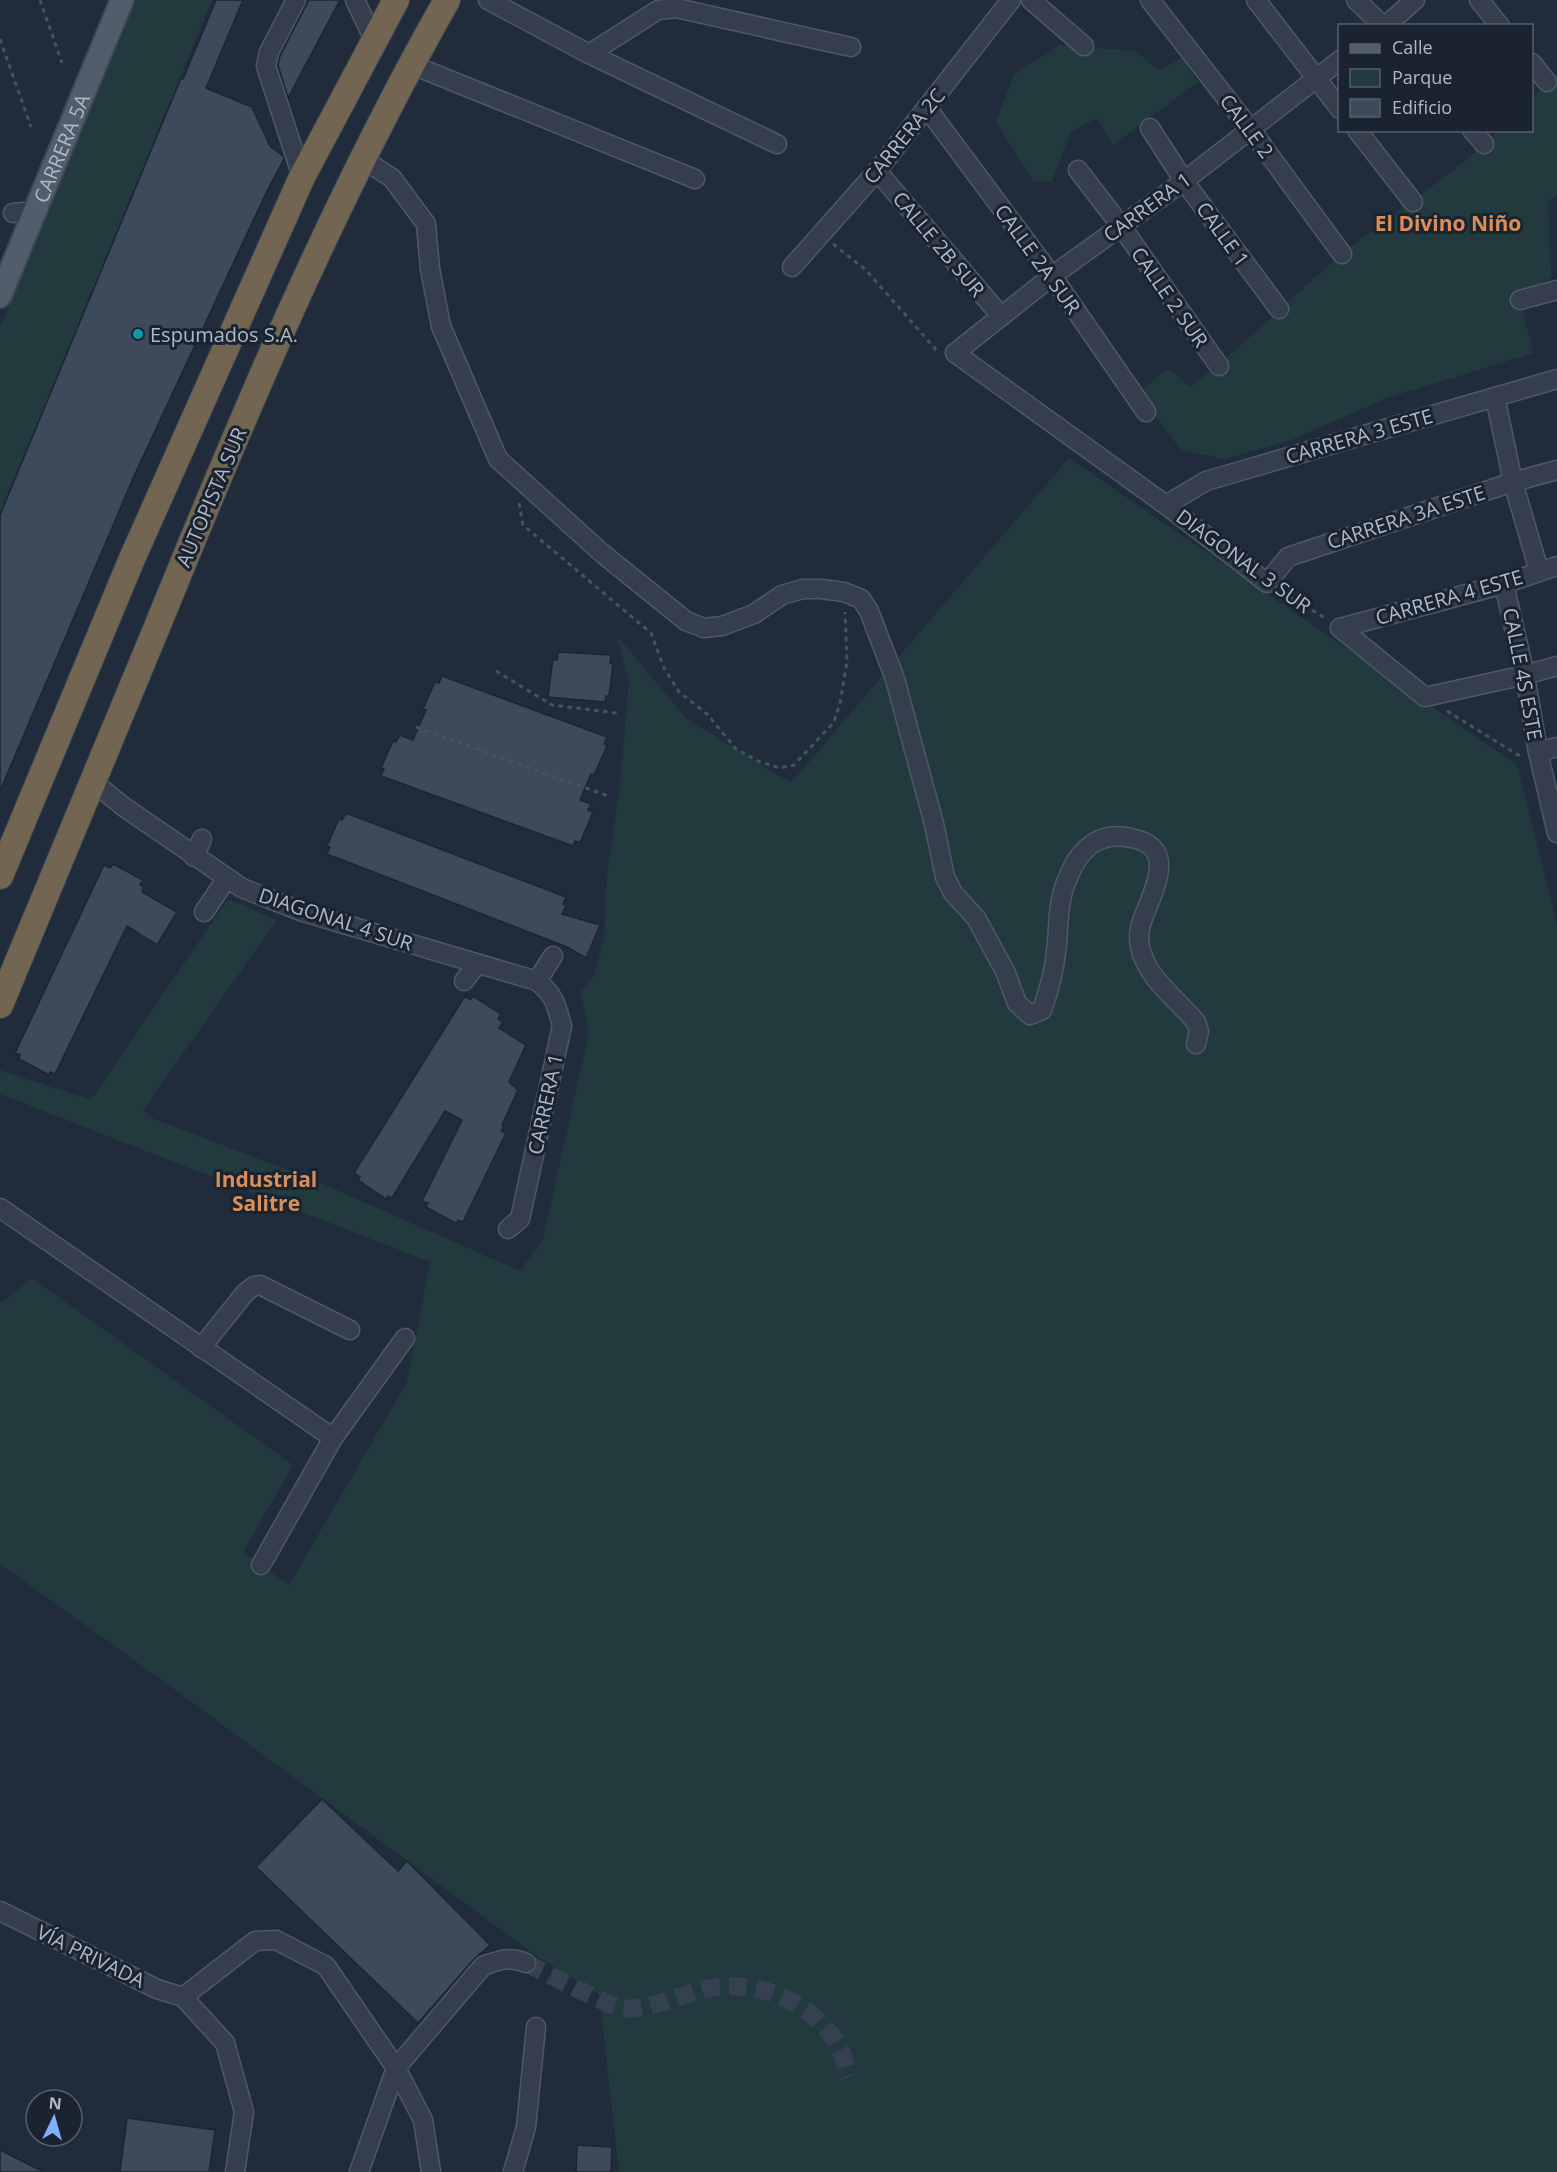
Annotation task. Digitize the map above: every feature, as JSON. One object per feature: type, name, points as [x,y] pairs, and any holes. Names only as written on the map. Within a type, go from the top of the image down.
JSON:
[{"type":"highway","points":[[0,876],[131,561],[302,177],[396,0]]},
{"type":"highway","name":"AUTOPISTA SUR","points":[[0,1005],[201,518],[301,285],[361,158],[410,64],[447,0]]},
{"type":"main road","name":"CARRERA 5A","points":[[0,296],[122,0]]},
{"type":"street","points":[[296,0],[269,52],[266,66],[302,177]]},
{"type":"street","points":[[355,0],[374,40]]},
{"type":"street","points":[[488,0],[590,54],[777,144]]},
{"type":"street","name":"CARRERA 2C","points":[[792,267],[877,171],[1011,0]]},
{"type":"street","points":[[1031,0],[1084,46]]},
{"type":"street","name":"CALLE 2","points":[[1150,0],[1251,130],[1342,254]]},
{"type":"street","points":[[1256,0],[1338,107]]},
{"type":"street","points":[[1356,0],[1382,24]]},
{"type":"street","points":[[1386,24],[1415,0]]},
{"type":"street","points":[[1479,0],[1498,24]]},
{"type":"street","points":[[590,54],[658,10],[676,8],[851,47]]},
{"type":"street","name":"CARRERA 1","points":[[955,353],[1052,276],[1251,130],[1338,61]]},
{"type":"street","points":[[410,64],[694,179]]},
{"type":"street","points":[[1533,64],[1547,82]]},
{"type":"street","name":"CALLE 2A SUR","points":[[927,108],[1052,276],[1146,412]]},
{"type":"street","name":"CALLE 1","points":[[1150,128],[1184,180],[1279,309]]},
{"type":"street","points":[[1359,132],[1413,202]]},
{"type":"street","points":[[361,158],[392,178],[426,224],[430,269],[441,326],[498,459],[603,554],[686,621],[705,628],[722,627],[754,614],[782,595],[803,589],[844,592],[861,599],[869,611],[895,680],[934,824],[945,877],[953,893],[976,918],[1021,1008],[1030,1015],[1042,1010],[1052,983],[1064,887],[1078,857],[1099,840],[1119,836],[1139,839],[1147,842],[1160,865],[1158,880],[1140,929],[1139,939],[1143,959],[1151,972],[1196,1022],[1199,1031],[1196,1044]]},
{"type":"street","name":"CALLE 2 SUR","points":[[1078,170],[1121,226],[1219,366]]},
{"type":"street","name":"CALLE 2B SUR","points":[[877,171],[1001,316]]},
{"type":"street","points":[[13,213],[35,211]]},
{"type":"street","points":[[1520,300],[1557,290]]},
{"type":"street","name":"DIAGONAL 3 SUR","points":[[955,353],[1166,505],[1267,583]]},
{"type":"street","name":"CARRERA 3 ESTE","points":[[1166,505],[1206,481],[1557,379]]},
{"type":"street","points":[[1495,397],[1513,482],[1539,571]]},
{"type":"street","name":"CARRERA 3A ESTE","points":[[1267,583],[1288,557],[1513,482],[1557,470]]},
{"type":"street","name":"CARRERA 4 ESTE","points":[[1340,628],[1504,584],[1557,566]]},
{"type":"street","name":"CALLE 4S ESTE","points":[[1504,584],[1525,675],[1538,752],[1557,831]]},
{"type":"street","points":[[1340,628],[1425,697],[1557,666]]},
{"type":"street","points":[[1538,752],[1557,747]]},
{"type":"street","name":"DIAGONAL 4 SUR","points":[[93,782],[123,807],[242,888],[303,912],[537,981]]},
{"type":"street","points":[[194,857],[202,838]]},
{"type":"street","points":[[204,912],[227,878]]},
{"type":"street","points":[[379,952],[390,938]]},
{"type":"street","points":[[537,981],[553,956]]},
{"type":"street","points":[[464,981],[477,964]]},
{"type":"street","name":"CARRERA 1","points":[[508,1229],[520,1219],[562,1026],[550,992],[537,981]]},
{"type":"street","points":[[0,1208],[333,1438]]},
{"type":"street","points":[[201,1348],[245,1293],[254,1286],[260,1285],[350,1330]]},
{"type":"street","points":[[261,1564],[333,1438],[405,1338]]},
{"type":"street","name":"VÍA PRIVADA","points":[[0,1911],[157,1989],[183,1997]]},
{"type":"street","points":[[234,2172],[244,2112],[225,2043],[183,1997],[255,1941],[276,1940],[326,1966],[396,2068],[423,2121],[431,2172]]},
{"type":"street","points":[[359,2172],[396,2068],[483,1966],[501,1959],[514,1958],[526,1963]]},
{"type":"street","points":[[513,2172],[526,2127],[536,2027]]},
{"type":"path","points":[[40,0],[62,63]]},
{"type":"path","points":[[0,39],[31,128]]},
{"type":"path","points":[[822,232],[839,250],[866,270],[939,353],[955,353]]},
{"type":"path","points":[[514,474],[523,525],[651,633],[664,668],[679,692],[707,714],[736,749],[760,762],[780,768],[794,765],[834,722],[840,703],[847,662],[844,592]]},
{"type":"path","name":"DIAGONAL 3 SUR","points":[[1267,583],[1340,628]]},
{"type":"path","points":[[496,671],[552,705],[617,713]]},
{"type":"path","points":[[1425,697],[1518,755],[1538,752]]},
{"type":"path","points":[[416,728],[611,797]]},
{"type":"green space","points":[[136,0],[212,0],[0,515],[0,328]]},
{"type":"green space","points":[[1060,45],[1135,51],[1159,70],[1182,58],[1198,82],[1113,145],[1097,118],[1070,133],[1052,182],[1033,181],[996,122],[1014,74]]},
{"type":"green space","points":[[1557,73],[1557,195],[1548,202],[1551,277],[1520,300],[1533,353],[1387,398],[1291,440],[1224,459],[1181,450],[1138,393],[1168,368],[1190,387],[1229,356],[1341,255],[1441,180],[1497,132],[1533,132],[1533,96]]},
{"type":"green space","points":[[1069,458],[1517,765],[1557,925],[1557,2172],[619,2172],[599,1994],[535,1955],[0,1564],[0,1304],[32,1278],[293,1465],[243,1552],[289,1585],[407,1382],[430,1262],[0,1094],[0,1070],[91,1100],[228,899],[277,920],[143,1110],[154,1119],[307,1177],[520,1271],[543,1239],[589,1032],[580,992],[594,976],[604,939],[607,875],[619,794],[629,682],[617,636],[687,719],[791,783]]},
{"type":"building","name":"Espumados S.A.","points":[[216,0],[243,0],[206,88],[252,107],[270,146],[284,159],[134,476],[0,791],[0,515],[181,78],[183,79]]},
{"type":"building","points":[[309,0],[340,0],[288,98],[278,65],[280,56]]},
{"type":"building","points":[[558,652],[611,655],[610,663],[613,664],[609,696],[606,696],[605,702],[548,697],[553,659],[557,660]]},
{"type":"building","points":[[442,676],[607,737],[604,744],[607,746],[580,800],[591,804],[588,810],[593,812],[580,843],[575,841],[573,846],[381,776],[384,769],[381,768],[393,741],[396,742],[400,735],[413,740],[435,682],[439,683]]},
{"type":"building","points":[[346,813],[566,897],[563,904],[566,906],[562,914],[600,925],[586,958],[567,947],[327,854],[330,847],[327,846],[339,819],[342,820]]},
{"type":"building","points":[[113,864],[143,880],[140,885],[144,887],[142,892],[177,912],[157,945],[127,926],[55,1074],[50,1072],[49,1075],[19,1059],[20,1055],[15,1053],[104,865],[110,868]]},
{"type":"building","points":[[465,996],[470,1000],[473,996],[501,1014],[498,1019],[503,1022],[499,1028],[526,1045],[509,1082],[518,1090],[502,1125],[504,1126],[501,1131],[506,1133],[463,1222],[458,1220],[457,1224],[426,1207],[428,1203],[422,1201],[462,1120],[445,1111],[392,1198],[388,1196],[386,1199],[358,1180],[360,1177],[354,1173]]},
{"type":"building","points":[[322,1799],[398,1871],[407,1861],[490,1945],[474,1959],[418,2023],[256,1867]]},
{"type":"building","points":[[127,2118],[215,2130],[209,2172],[120,2172]]},
{"type":"building","points":[[577,2145],[612,2147],[611,2172],[576,2172]]},
{"type":"building","points":[[0,2150],[44,2172],[0,2172]]},
{"type":"tunnel","points":[[526,1963],[621,2008],[651,2005],[701,1990],[721,1987],[762,1990],[782,1997],[800,2006],[830,2033],[842,2054],[849,2077]]},
{"type":"place","name":"Espumados S.A.","points":[[138,334]]},
{"type":"district","name":"El Divino Niño","points":[[1448,223]]},
{"type":"district","name":"Industrial Salitre","points":[[266,1191]]}]
